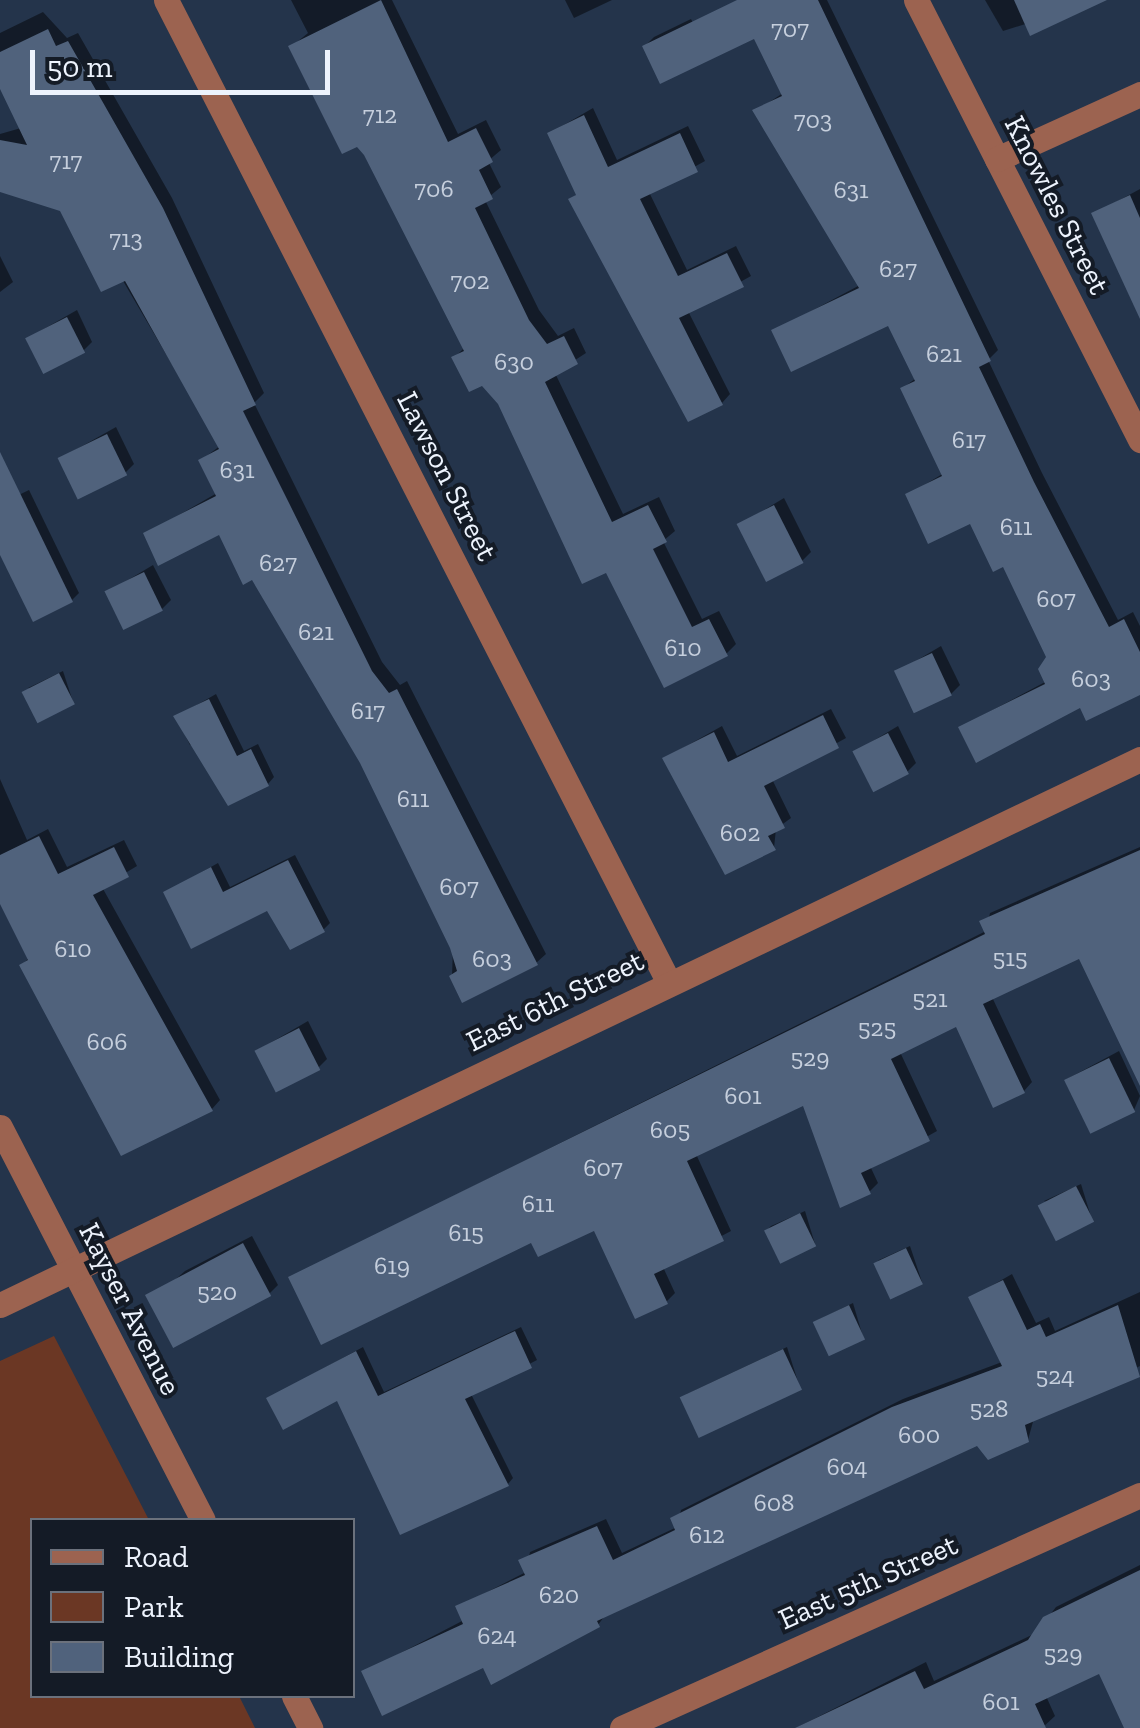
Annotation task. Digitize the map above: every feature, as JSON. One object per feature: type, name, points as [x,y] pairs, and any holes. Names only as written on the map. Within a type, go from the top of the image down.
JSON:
[{"type":"street","name":"Lawson Street","points":[[166,0],[669,982]]},
{"type":"street","name":"Knowles Street","points":[[916,0],[1140,440]]},
{"type":"street","points":[[998,159],[1140,94]]},
{"type":"street","name":"East 6th Street","points":[[0,1305],[1140,759]]},
{"type":"street","name":"Kayser Avenue","points":[[0,1127],[202,1518]]},
{"type":"street","name":"East 5th Street","points":[[622,1728],[1140,1495]]},
{"type":"street","points":[[295,1698],[310,1728]]},
{"type":"green space","points":[[54,1336],[148,1518],[30,1518],[30,1698],[240,1698],[255,1728],[0,1728],[0,1361]]},
{"type":"building","points":[[381,0],[448,142],[476,128],[493,162],[479,170],[493,199],[475,208],[529,320],[547,344],[564,336],[578,364],[545,382],[612,522],[648,505],[667,542],[653,549],[692,627],[709,619],[728,656],[664,688],[606,573],[582,584],[498,404],[482,386],[469,392],[451,357],[464,351],[364,155],[357,147],[342,154],[288,46]]},
{"type":"building","points":[[737,0],[818,0],[991,361],[979,367],[1034,482],[1109,627],[1124,619],[1140,652],[1140,695],[1086,721],[1080,708],[976,763],[958,727],[1045,684],[1038,669],[1046,657],[1003,567],[993,572],[970,524],[928,544],[905,494],[942,476],[900,388],[915,381],[888,326],[791,372],[771,330],[859,288],[752,110],[782,96],[754,39],[660,84],[642,46]]},
{"type":"building","points":[[1014,0],[1107,0],[1030,36]]},
{"type":"building","points":[[48,29],[56,46],[68,41],[163,208],[256,405],[243,411],[372,671],[389,693],[397,689],[538,965],[462,1003],[449,976],[457,971],[450,948],[360,763],[252,580],[243,585],[219,535],[158,566],[143,533],[216,496],[198,460],[219,449],[125,281],[101,292],[60,211],[0,192],[0,140],[27,145],[0,89],[0,52]]},
{"type":"building","points":[[584,115],[608,167],[680,133],[698,172],[640,199],[678,276],[727,253],[744,287],[679,318],[723,405],[688,422],[568,199],[576,195],[547,133]]},
{"type":"building","points":[[1130,195],[1140,218],[1140,319],[1091,213]]},
{"type":"building","points":[[67,317],[85,353],[43,374],[25,338]]},
{"type":"building","points":[[107,434],[127,475],[78,499],[58,458]]},
{"type":"building","points":[[0,452],[73,602],[33,622],[0,555]]},
{"type":"building","points":[[774,505],[804,563],[766,582],[737,524]]},
{"type":"building","points":[[144,572],[163,611],[123,630],[104,591]]},
{"type":"building","points":[[932,653],[952,696],[914,713],[894,671]]},
{"type":"building","points":[[59,673],[75,704],[37,723],[22,692]]},
{"type":"building","points":[[209,699],[237,756],[251,749],[269,786],[228,806],[173,716]]},
{"type":"building","points":[[823,715],[839,748],[764,786],[785,828],[768,836],[776,850],[725,875],[662,758],[714,732],[728,762]]},
{"type":"building","points":[[888,733],[909,774],[873,792],[852,751]]},
{"type":"building","points":[[39,836],[58,874],[114,847],[129,877],[93,895],[213,1111],[121,1156],[19,965],[28,960],[0,904],[0,855]]},
{"type":"building","points":[[1140,850],[1140,1086],[1079,959],[983,1004],[1025,1093],[993,1108],[956,1027],[891,1059],[930,1141],[861,1173],[871,1194],[840,1208],[803,1106],[687,1161],[724,1241],[654,1274],[668,1304],[635,1319],[594,1231],[538,1257],[531,1243],[321,1345],[288,1277],[985,934],[979,921]]},
{"type":"building","points":[[288,860],[325,932],[290,950],[267,911],[191,949],[163,892],[211,867],[223,892]]},
{"type":"building","points":[[299,1028],[320,1070],[276,1093],[254,1051]]},
{"type":"building","points":[[1109,1058],[1135,1112],[1090,1134],[1064,1080]]},
{"type":"building","points":[[1076,1186],[1094,1222],[1056,1241],[1038,1206]]},
{"type":"building","points":[[800,1213],[816,1246],[780,1264],[764,1231]]},
{"type":"building","points":[[243,1243],[271,1296],[173,1348],[145,1295]]},
{"type":"building","points":[[906,1248],[923,1284],[890,1299],[873,1263]]},
{"type":"building","points":[[1003,1280],[1027,1330],[1040,1324],[1046,1337],[1118,1305],[1140,1377],[1025,1425],[1029,1442],[988,1460],[977,1446],[597,1621],[600,1627],[491,1685],[483,1668],[382,1716],[361,1671],[463,1624],[455,1606],[525,1575],[518,1560],[597,1526],[613,1560],[675,1530],[670,1518],[892,1407],[1002,1366],[968,1297]]},
{"type":"building","points":[[849,1305],[865,1339],[829,1356],[813,1322]]},
{"type":"building","points":[[515,1331],[532,1368],[465,1399],[509,1486],[400,1535],[337,1401],[283,1430],[266,1398],[356,1351],[378,1396]]},
{"type":"building","points":[[783,1349],[802,1390],[699,1438],[680,1397]]},
{"type":"building","points":[[1140,1570],[1140,1728],[1124,1728],[1099,1674],[1035,1704],[1046,1728],[795,1728],[915,1671],[924,1689],[1028,1640],[1043,1617]]}]
